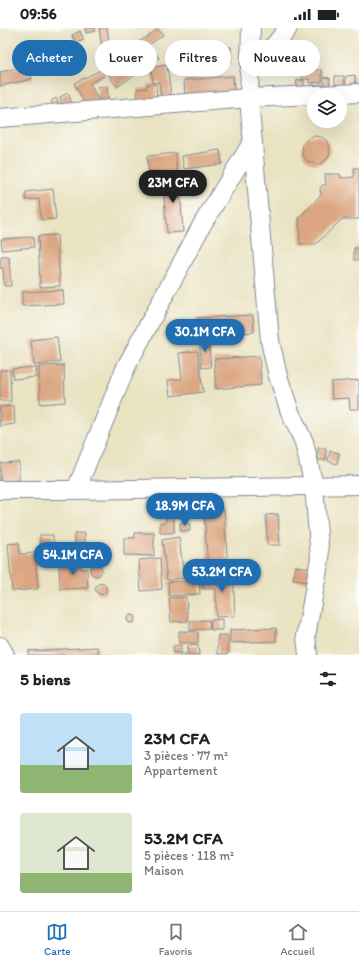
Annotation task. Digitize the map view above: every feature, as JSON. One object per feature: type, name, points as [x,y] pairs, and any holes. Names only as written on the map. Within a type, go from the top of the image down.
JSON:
[{"type":"street","points":[[250,40],[251,28]]},
{"type":"street","points":[[279,40],[288,28]]},
{"type":"street","points":[[249,76],[249,98],[270,341],[285,397],[304,442],[314,486],[320,558],[306,636],[308,655]]},
{"type":"street","points":[[347,94],[359,93]]},
{"type":"street","points":[[0,118],[249,98],[307,95]]},
{"type":"street","points":[[76,490],[126,366],[203,223],[253,141]]},
{"type":"street","points":[[0,490],[76,490],[359,484]]},
{"type":"street","points":[[0,646],[5,655]]},
{"type":"building","points":[[85,28],[95,28],[96,31],[86,33]]},
{"type":"building","points":[[99,28],[107,28],[109,40],[101,40]]},
{"type":"building","points":[[158,29],[163,35],[156,40],[142,40]]},
{"type":"building","points":[[80,31],[84,40],[74,40],[72,35]]},
{"type":"building","points":[[165,65],[165,76],[168,76],[171,95],[161,97],[159,82],[153,83],[152,76],[157,76],[157,67]]},
{"type":"building","points":[[12,70],[12,76],[31,76],[32,79],[0,86],[0,72]]},
{"type":"building","points":[[320,70],[322,70],[322,82],[309,83],[309,79],[302,79],[302,76],[320,76]]},
{"type":"building","points":[[95,73],[95,76],[104,76],[90,83],[98,100],[86,106],[74,83]]},
{"type":"building","points":[[355,75],[356,89],[346,88],[346,76]]},
{"type":"building","points":[[109,76],[133,76],[117,87]]},
{"type":"building","points":[[233,76],[234,92],[185,97],[184,80]]},
{"type":"building","points":[[335,76],[344,76],[344,88],[335,88]]},
{"type":"building","points":[[324,77],[330,78],[329,88],[311,88],[311,85],[324,85]]},
{"type":"building","points":[[297,80],[304,80],[304,89],[296,88]]},
{"type":"building","points":[[147,84],[156,84],[157,103],[138,104],[137,89],[147,88]]},
{"type":"building","points":[[107,86],[109,106],[100,107],[98,88]]},
{"type":"building","points":[[68,93],[72,103],[63,107],[60,97]]},
{"type":"building","points":[[56,98],[59,104],[54,106],[51,101]]},
{"type":"building","points":[[316,136],[326,140],[330,150],[326,160],[316,164],[306,160],[302,150],[306,140]]},
{"type":"building","points":[[220,150],[222,164],[184,169],[182,156]]},
{"type":"building","points":[[176,153],[177,172],[149,175],[147,156]]},
{"type":"building","points":[[354,168],[359,168],[359,219],[342,219],[316,244],[300,244],[299,218],[321,195],[320,189],[322,185],[326,185],[325,174],[340,174],[341,178],[354,177]]},
{"type":"building","points":[[179,175],[183,232],[167,233],[162,176]]},
{"type":"building","points":[[53,189],[56,219],[41,220],[39,199],[26,200],[26,192]]},
{"type":"building","points":[[57,235],[60,286],[40,287],[38,236]]},
{"type":"building","points":[[33,237],[34,247],[2,250],[1,239]]},
{"type":"building","points":[[354,248],[359,248],[359,260],[354,260]]},
{"type":"building","points":[[1,257],[9,257],[11,286],[4,286],[3,268],[0,268]]},
{"type":"building","points":[[63,290],[64,304],[22,306],[22,292]]},
{"type":"building","points":[[253,315],[254,332],[198,335],[197,318]]},
{"type":"building","points":[[57,337],[60,362],[34,365],[31,340]]},
{"type":"building","points":[[208,337],[211,367],[202,368],[199,339]]},
{"type":"building","points":[[198,351],[203,392],[170,396],[168,380],[182,379],[179,353]]},
{"type":"building","points":[[259,356],[261,385],[216,389],[214,359]]},
{"type":"building","points":[[64,365],[65,402],[40,404],[39,366]]},
{"type":"building","points":[[36,367],[37,377],[13,379],[12,369]]},
{"type":"building","points":[[0,370],[10,370],[11,401],[0,401]]},
{"type":"building","points":[[359,380],[359,409],[350,409],[349,398],[332,399],[331,382]]},
{"type":"building","points":[[14,406],[15,424],[0,426],[0,407]]},
{"type":"building","points":[[318,448],[326,448],[326,460],[318,460]]},
{"type":"building","points":[[330,451],[339,453],[337,464],[328,461]]},
{"type":"building","points":[[19,462],[19,482],[0,482],[0,463]]},
{"type":"building","points":[[224,509],[228,570],[208,571],[204,511]]},
{"type":"building","points":[[278,514],[280,545],[267,545],[266,515]]},
{"type":"building","points":[[166,515],[174,515],[174,533],[160,533],[160,523],[166,523]]},
{"type":"building","points":[[180,523],[190,524],[190,531],[180,531]]},
{"type":"building","points":[[75,533],[85,533],[85,547],[75,547]]},
{"type":"building","points":[[135,533],[154,533],[154,556],[124,555],[124,538],[135,538]]},
{"type":"building","points":[[40,535],[53,535],[54,557],[41,558]]},
{"type":"building","points":[[179,537],[184,578],[167,580],[162,540]]},
{"type":"building","points":[[19,543],[20,554],[35,553],[38,589],[12,591],[8,544]]},
{"type":"building","points":[[160,558],[162,589],[141,591],[139,560]]},
{"type":"building","points":[[81,563],[81,569],[87,569],[88,588],[60,589],[59,564]]},
{"type":"building","points":[[96,564],[100,566],[102,570],[100,574],[96,576],[92,574],[90,570],[92,566]]},
{"type":"building","points":[[296,566],[310,568],[308,582],[293,580]]},
{"type":"building","points":[[202,574],[233,574],[235,616],[216,617],[216,589],[203,589]]},
{"type":"building","points":[[199,580],[200,594],[169,596],[168,582]]},
{"type":"building","points":[[101,583],[105,585],[107,589],[105,593],[101,595],[97,593],[95,589],[97,585]]},
{"type":"building","points":[[186,597],[188,621],[171,622],[169,598]]},
{"type":"building","points":[[131,615],[134,616],[134,622],[131,623],[128,622],[127,619],[128,616]]},
{"type":"building","points":[[222,619],[222,630],[211,630],[211,620]]},
{"type":"building","points":[[209,620],[210,629],[190,630],[190,621]]},
{"type":"building","points":[[276,628],[276,641],[230,643],[230,630]]},
{"type":"building","points":[[179,631],[198,632],[198,643],[179,643]]},
{"type":"building","points":[[218,635],[228,635],[228,654],[218,654]]},
{"type":"building","points":[[181,645],[181,653],[173,653],[173,646]]},
{"type":"building","points":[[198,645],[199,655],[179,655],[188,653],[187,646]]},
{"type":"building","points":[[98,647],[98,655],[28,655],[28,651]]}]
